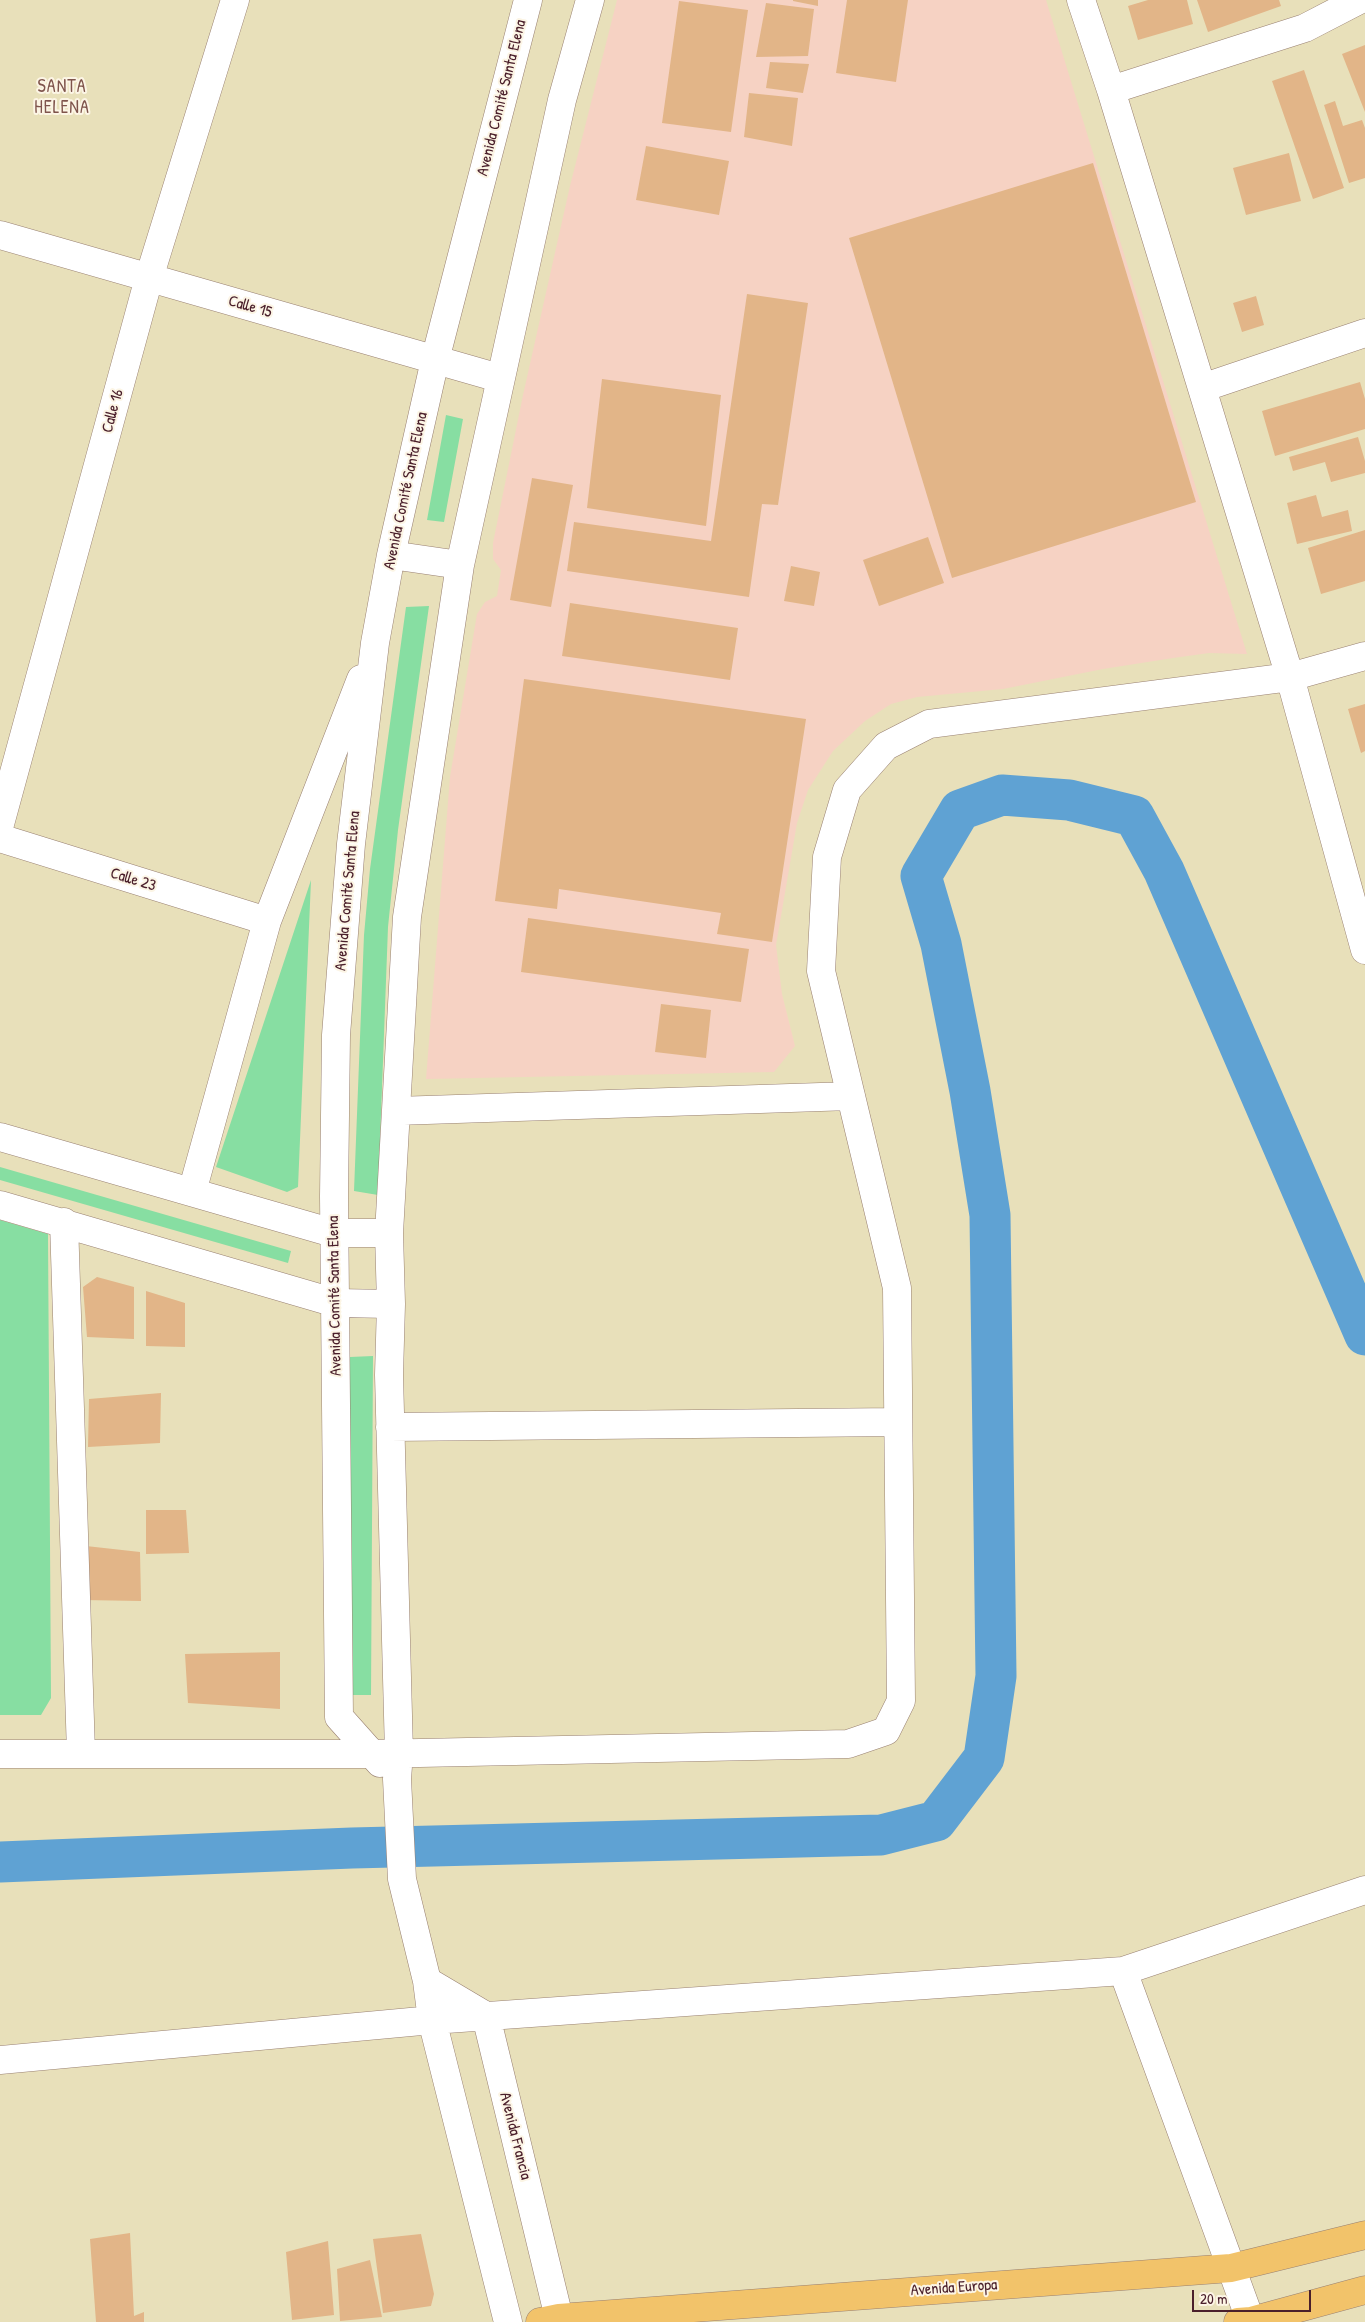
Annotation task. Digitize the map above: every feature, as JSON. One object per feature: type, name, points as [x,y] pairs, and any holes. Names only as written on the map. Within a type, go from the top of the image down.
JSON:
[{"type":"main road","name":"Avenida Europa","points":[[553,2321],[1231,2268],[1365,2235]]},
{"type":"main road","points":[[1247,2322],[1365,2290]]},
{"type":"street","name":"Calle 16","points":[[0,824],[149,278],[235,0]]},
{"type":"street","name":"Avenida Comité Santa Elena","points":[[389,1762],[340,1717],[336,1302],[333,1233],[336,1035],[351,844],[375,643],[391,555],[435,360],[528,0]]},
{"type":"street","points":[[508,2322],[432,2020],[427,1981],[402,1879],[399,1818],[389,1762],[390,1427],[388,1375],[391,1304],[389,1233],[407,918],[460,565],[562,100],[590,0]]},
{"type":"street","points":[[1081,0],[1111,90],[1290,677],[1365,950]]},
{"type":"street","points":[[1111,90],[1305,28],[1359,0]]},
{"type":"street","name":"Calle 15","points":[[0,235],[500,378]]},
{"type":"street","points":[[1202,388],[1365,333]]},
{"type":"street","points":[[391,555],[460,565]]},
{"type":"street","points":[[192,1192],[267,921],[375,643]]},
{"type":"street","points":[[0,1754],[81,1752],[389,1762],[848,1744],[886,1730],[900,1701],[897,1288],[821,972],[826,857],[847,790],[886,746],[929,724],[1290,677],[1365,656]]},
{"type":"street","name":"Calle 23","points":[[0,838],[267,921]]},
{"type":"street","points":[[396,1112],[851,1096]]},
{"type":"street","points":[[0,1137],[333,1233],[389,1233]]},
{"type":"street","points":[[0,1205],[336,1302],[391,1304]]},
{"type":"street","points":[[64,1222],[81,1752]]},
{"type":"street","points":[[390,1427],[898,1422]]},
{"type":"street","points":[[0,2060],[432,2020],[1123,1971],[1365,1890]]},
{"type":"street","points":[[1123,1971],[1231,2268],[1247,2322]]},
{"type":"street","points":[[427,1981],[486,2016]]},
{"type":"street","name":"Avenida Francia","points":[[486,2016],[553,2321]]},
{"type":"shaded area","points":[[617,0],[1046,0],[1247,654],[1209,653],[1103,669],[1003,689],[917,697],[891,704],[865,721],[833,751],[808,790],[797,823],[776,945],[782,994],[795,1046],[774,1072],[426,1079],[450,777],[477,614],[485,602],[497,596],[501,570],[493,559],[493,543],[523,395],[570,186]]},
{"type":"green space","points":[[446,415],[463,419],[444,522],[427,520]]},
{"type":"green space","points":[[429,606],[398,830],[388,927],[378,1195],[354,1191],[364,935],[370,869],[406,607]]},
{"type":"green space","points":[[311,880],[298,1187],[287,1192],[216,1167]]},
{"type":"green space","points":[[0,1167],[291,1251],[288,1263],[0,1180]]},
{"type":"green space","points":[[0,1220],[48,1234],[51,1698],[41,1715],[0,1715]]},
{"type":"green space","points":[[373,1356],[371,1695],[348,1695],[350,1357]]},
{"type":"building","points":[[818,0],[818,6],[793,1]]},
{"type":"building","points":[[847,0],[908,0],[896,82],[836,73]]},
{"type":"building","points":[[1148,0],[1187,0],[1193,24],[1138,40],[1128,6]]},
{"type":"building","points":[[1197,0],[1279,0],[1281,6],[1208,32]]},
{"type":"building","points":[[679,1],[748,10],[731,132],[662,123]]},
{"type":"building","points":[[766,3],[814,9],[808,56],[756,57]]},
{"type":"building","points":[[1365,45],[1365,112],[1342,54]]},
{"type":"building","points":[[770,62],[809,64],[803,93],[766,88]]},
{"type":"building","points":[[1304,70],[1344,188],[1313,199],[1272,81]]},
{"type":"building","points":[[749,93],[798,98],[792,146],[744,137]]},
{"type":"building","points":[[1335,101],[1343,126],[1362,120],[1365,128],[1365,178],[1349,183],[1324,105]]},
{"type":"building","points":[[646,146],[729,161],[719,215],[636,200]]},
{"type":"building","points":[[1289,153],[1301,201],[1246,215],[1233,168]]},
{"type":"building","points":[[1093,163],[1196,502],[952,578],[849,238]]},
{"type":"building","points":[[747,294],[808,303],[778,505],[762,504],[749,597],[567,571],[574,522],[711,541]]},
{"type":"building","points":[[1256,296],[1264,325],[1242,332],[1233,303]]},
{"type":"building","points":[[602,379],[721,395],[706,526],[587,508]]},
{"type":"building","points":[[1360,382],[1365,399],[1365,429],[1275,456],[1262,411]]},
{"type":"building","points":[[1358,437],[1365,461],[1365,473],[1331,482],[1325,462],[1293,471],[1289,457]]},
{"type":"building","points":[[532,478],[573,485],[551,607],[510,600]]},
{"type":"building","points":[[1316,495],[1322,517],[1348,510],[1352,531],[1297,544],[1287,503]]},
{"type":"building","points":[[1365,530],[1365,581],[1321,594],[1308,548]]},
{"type":"building","points":[[928,537],[944,583],[879,606],[863,560]]},
{"type":"building","points":[[791,566],[820,572],[814,606],[784,601]]},
{"type":"building","points":[[570,603],[738,628],[730,680],[562,656]]},
{"type":"building","points":[[524,679],[806,719],[772,942],[717,934],[721,913],[559,889],[557,909],[495,901]]},
{"type":"building","points":[[1365,704],[1365,751],[1361,753],[1348,709]]},
{"type":"building","points":[[528,918],[749,949],[741,1002],[521,972]]},
{"type":"building","points":[[661,1004],[711,1010],[706,1058],[655,1052]]},
{"type":"building","points":[[97,1277],[134,1287],[134,1339],[87,1337],[83,1287]]},
{"type":"building","points":[[146,1291],[185,1303],[185,1347],[146,1346]]},
{"type":"building","points":[[161,1393],[160,1443],[88,1447],[89,1399]]},
{"type":"building","points":[[146,1510],[186,1510],[189,1553],[146,1554]]},
{"type":"building","points":[[86,1546],[140,1552],[141,1601],[83,1600]]},
{"type":"building","points":[[280,1652],[280,1709],[188,1703],[185,1654]]},
{"type":"building","points":[[130,2233],[134,2316],[144,2312],[144,2322],[96,2322],[90,2239]]},
{"type":"building","points":[[421,2234],[434,2294],[431,2306],[383,2313],[373,2239]]},
{"type":"building","points":[[328,2241],[334,2315],[292,2320],[286,2252]]},
{"type":"building","points":[[370,2260],[382,2317],[340,2321],[337,2269]]},
{"type":"waterway","points":[[0,1862],[352,1848],[881,1835],[936,1821],[984,1758],[996,1676],[990,1215],[970,1091],[941,944],[921,876],[960,810],[1002,795],[1069,800],[1134,816],[1164,871],[1365,1335]]},
{"type":"district","name":"SANTA HELENA","points":[[62,97]]}]
